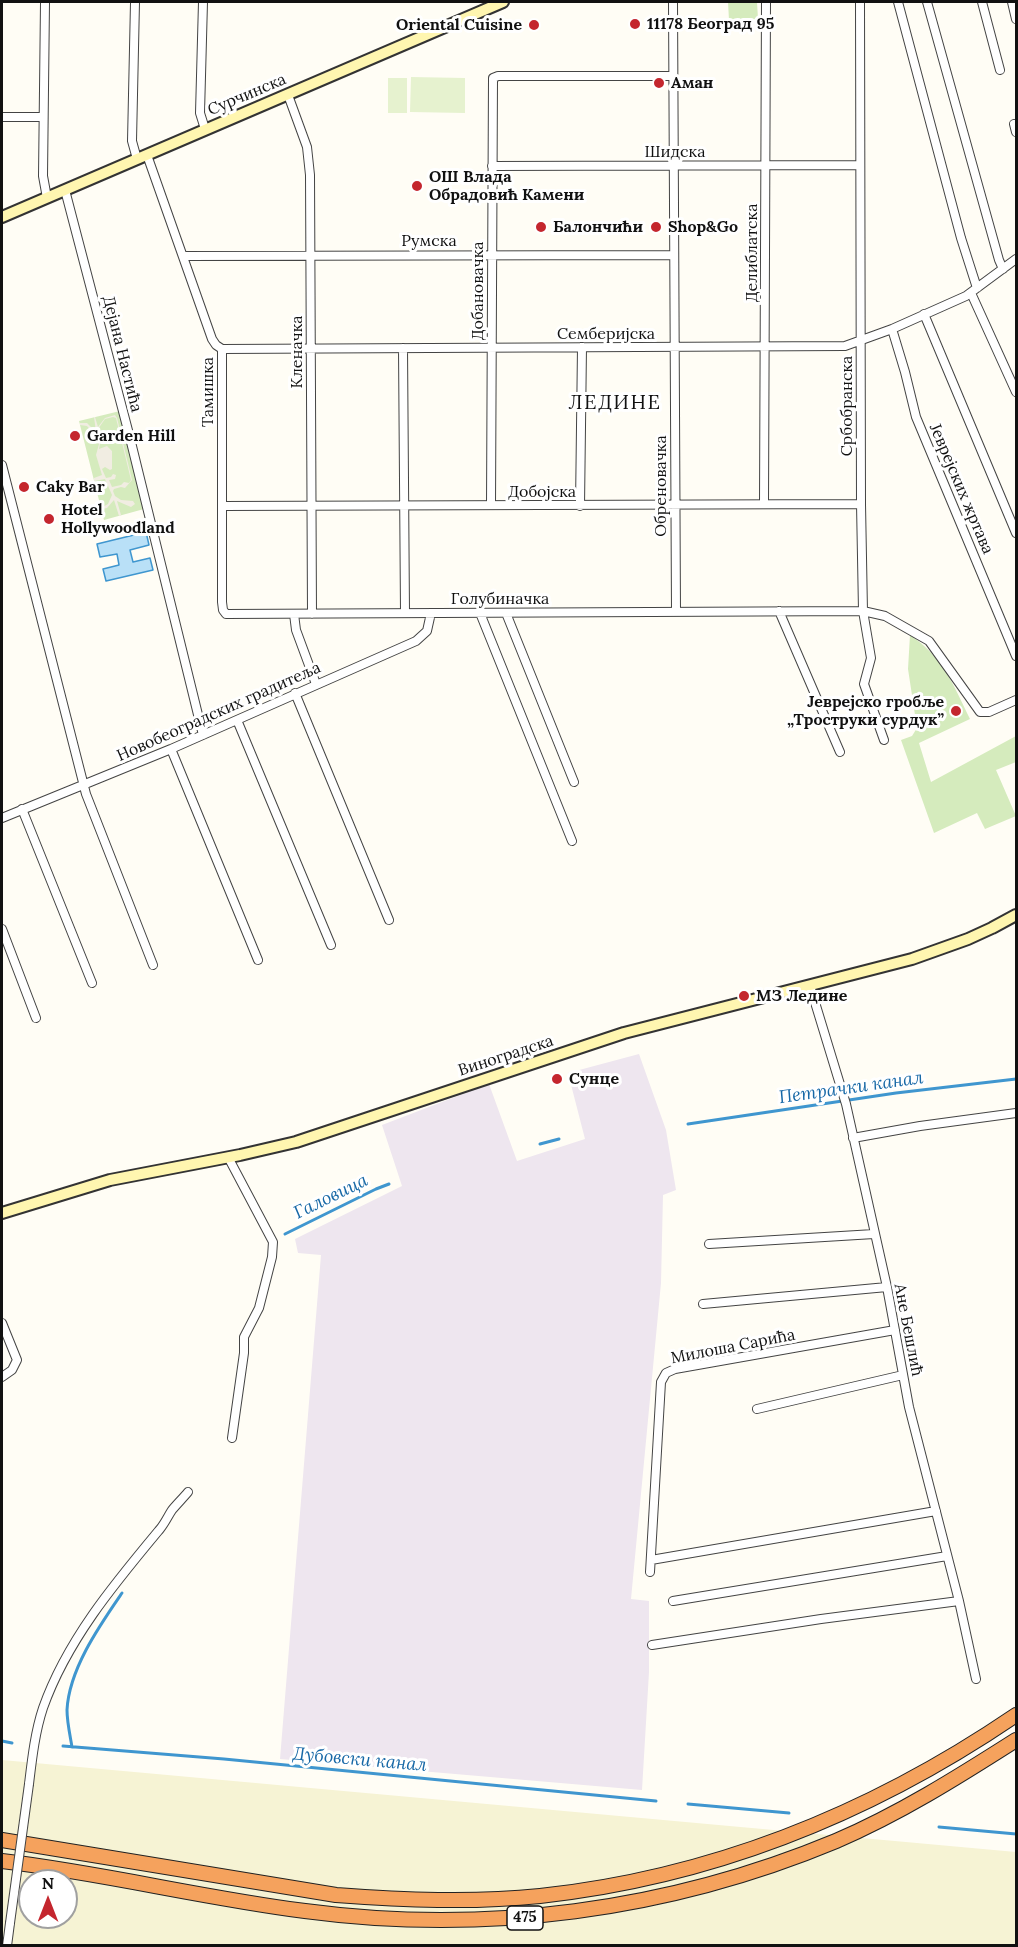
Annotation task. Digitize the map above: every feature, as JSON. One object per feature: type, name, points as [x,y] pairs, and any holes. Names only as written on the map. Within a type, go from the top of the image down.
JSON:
[{"type":"highway","name":"475","points":[[2,1840],[336,1895],[416,1900],[540,1896],[663,1875],[787,1838],[866,1804],[904,1784],[1017,1716]]},
{"type":"highway","name":"475","points":[[2,1861],[324,1914],[431,1921],[542,1916],[656,1898],[717,1882],[796,1856],[837,1840],[921,1798],[1017,1740]]},
{"type":"street","points":[[45,2],[43,176],[47,198]]},
{"type":"street","name":"Тамишка","points":[[135,2],[132,141],[142,157],[184,256],[212,339],[222,349],[223,610]]},
{"type":"street","points":[[203,2],[200,113],[206,129]]},
{"type":"street","name":"Сурчинска","points":[[2,217],[503,2]]},
{"type":"street","name":"Обреновачка","points":[[673,2],[675,611]]},
{"type":"street","name":"Делиблатска","points":[[764,504],[766,2]]},
{"type":"street","name":"Србобранска","points":[[860,2],[861,504],[863,610],[871,658],[864,689],[884,740]]},
{"type":"street","points":[[898,2],[974,290],[1017,392]]},
{"type":"street","points":[[927,2],[1003,269]]},
{"type":"street","points":[[982,2],[1000,70]]},
{"type":"street","points":[[1012,2],[1017,19]]},
{"type":"street","name":"Добановачка","points":[[491,505],[493,77],[673,76]]},
{"type":"street","name":"Кленачка","points":[[288,94],[307,147],[310,175],[312,614]]},
{"type":"street","points":[[2,117],[43,117]]},
{"type":"street","name":"Шидска","points":[[492,166],[859,165]]},
{"type":"street","name":"Дејана Настића","points":[[66,190],[203,735]]},
{"type":"street","name":"Румска","points":[[184,256],[673,255]]},
{"type":"street","name":"Семберијска","points":[[222,349],[845,346],[892,329],[974,290],[1017,259]]},
{"type":"street","points":[[924,314],[1017,533]]},
{"type":"street","name":"Јеврејских жртава","points":[[892,329],[916,417],[1017,656]]},
{"type":"street","points":[[403,348],[405,613]]},
{"type":"street","points":[[580,506],[582,348]]},
{"type":"street","points":[[2,465],[83,785],[153,965]]},
{"type":"street","name":"Добојска","points":[[222,506],[861,504]]},
{"type":"street","name":"Голубиначка","points":[[223,610],[226,614],[236,615],[863,610]]},
{"type":"street","points":[[863,610],[888,617],[932,644],[980,712],[989,712],[1017,700]]},
{"type":"street","points":[[779,611],[840,752]]},
{"type":"street","name":"Новобеоградских градитеља","points":[[2,818],[171,749],[419,639],[427,631],[431,613]]},
{"type":"street","points":[[480,613],[572,841]]},
{"type":"street","points":[[506,613],[574,782]]},
{"type":"street","points":[[294,614],[296,630],[316,684]]},
{"type":"street","points":[[296,693],[389,920]]},
{"type":"street","points":[[237,720],[331,945]]},
{"type":"street","points":[[171,749],[258,960]]},
{"type":"street","points":[[22,809],[92,983]]},
{"type":"street","name":"Виноградска","points":[[2,1213],[101,1182],[296,1142],[624,1033],[931,953],[1017,915]]},
{"type":"street","points":[[2,929],[36,1018]]},
{"type":"street","name":"Ане Бешлић","points":[[810,986],[846,1104],[887,1287],[909,1407],[959,1601],[976,1679]]},
{"type":"street","points":[[853,1138],[931,1124],[1017,1113]]},
{"type":"street","points":[[228,1157],[273,1242],[272,1257],[259,1308],[244,1337],[244,1353],[232,1438]]},
{"type":"street","points":[[709,1244],[874,1234]]},
{"type":"street","points":[[704,1304],[887,1287]]},
{"type":"street","points":[[2,1323],[17,1360],[12,1370],[2,1377]]},
{"type":"street","name":"Милоша Сарића","points":[[650,1572],[661,1382],[666,1373],[675,1369],[895,1330]]},
{"type":"street","points":[[757,1409],[903,1375]]},
{"type":"street","points":[[7,1946],[34,1747],[43,1709],[66,1658],[83,1630],[142,1549],[162,1528],[172,1510],[188,1492]]},
{"type":"street","points":[[651,1560],[936,1511]]},
{"type":"street","points":[[673,1601],[947,1556]]},
{"type":"street","points":[[652,1645],[959,1601]]},
{"type":"shaded area","points":[[115,415],[117,418],[132,480],[125,488],[121,487],[113,491],[115,496],[121,500],[133,501],[135,504],[131,507],[117,501],[121,515],[119,516],[114,500],[107,508],[101,508],[108,504],[112,495],[105,479],[94,481],[94,478],[102,475],[96,455],[99,444],[87,439],[90,436],[98,441],[98,437],[87,426],[80,425],[80,423],[87,423],[96,432],[94,417],[98,427],[105,418]],"holes":[[[116,418],[131,480],[129,483],[124,482],[112,487],[109,480],[115,479],[116,475],[113,474],[106,478],[102,469],[105,467],[112,469],[112,451],[107,446],[99,449],[101,438],[115,439],[117,436],[113,432],[111,435],[101,436],[98,429],[105,419]]]},
{"type":"shaded area","points":[[639,1054],[666,1130],[676,1190],[663,1195],[661,1283],[631,1599],[649,1601],[649,1672],[642,1790],[280,1759],[321,1255],[298,1253],[295,1239],[402,1186],[382,1125],[489,1084],[517,1161],[585,1139],[568,1073]]},
{"type":"shaded area","points":[[2,1760],[1016,1852],[1016,1945],[2,1945]]},
{"type":"green space","points":[[728,2],[757,2],[758,19],[729,20]]},
{"type":"green space","points":[[411,77],[465,78],[465,113],[410,112]]},
{"type":"green space","points":[[388,78],[407,78],[407,113],[388,113]]},
{"type":"green space","points":[[120,411],[144,509],[104,520],[79,421]]},
{"type":"green space","points":[[910,635],[931,652],[939,662],[970,719],[919,743],[931,782],[1016,736],[1016,762],[996,770],[1016,816],[985,829],[977,813],[934,833],[901,740],[912,736],[917,728],[908,669]]},
{"type":"water","points":[[146,532],[149,545],[130,550],[133,562],[150,558],[153,570],[106,581],[103,569],[119,565],[117,554],[100,557],[97,544]]},
{"type":"waterway","name":"Петрачки канал","points":[[688,1124],[896,1093],[1016,1079]]},
{"type":"waterway","name":"Галовица","points":[[540,1144],[559,1139]]},
{"type":"waterway","name":"Галовица","points":[[285,1234],[389,1184]]},
{"type":"waterway","points":[[72,1747],[67,1710],[73,1679],[87,1648],[122,1593]]},
{"type":"waterway","name":"Дубовски канал","points":[[2,1741],[12,1743]]},
{"type":"waterway","name":"Дубовски канал","points":[[63,1746],[224,1759],[656,1801]]},
{"type":"waterway","name":"Дубовски канал","points":[[688,1804],[789,1813]]},
{"type":"waterway","name":"Дубовски канал","points":[[939,1827],[1016,1834]]},
{"type":"place","name":"11178 Београд 95","points":[[635,24]]},
{"type":"place","name":"Oriental Cuisine","points":[[534,25]]},
{"type":"place","name":"Аман","points":[[659,83]]},
{"type":"place","name":"ОШ Влада Обрадовић Камени","points":[[417,186]]},
{"type":"place","name":"Балончићи","points":[[541,227]]},
{"type":"place","name":"Shop&Go","points":[[656,227]]},
{"type":"place","name":"Garden Hill","points":[[75,436]]},
{"type":"place","name":"Caky Bar","points":[[24,487]]},
{"type":"place","name":"Hotel Hollywoodland","points":[[49,519]]},
{"type":"place","name":"Јеврејско гробље „Троструки сурдук”","points":[[956,711]]},
{"type":"place","name":"МЗ Ледине","points":[[744,996]]},
{"type":"place","name":"Сунце","points":[[557,1079]]},
{"type":"district","name":"ЛЕДИНЕ","points":[[615,403]]}]
